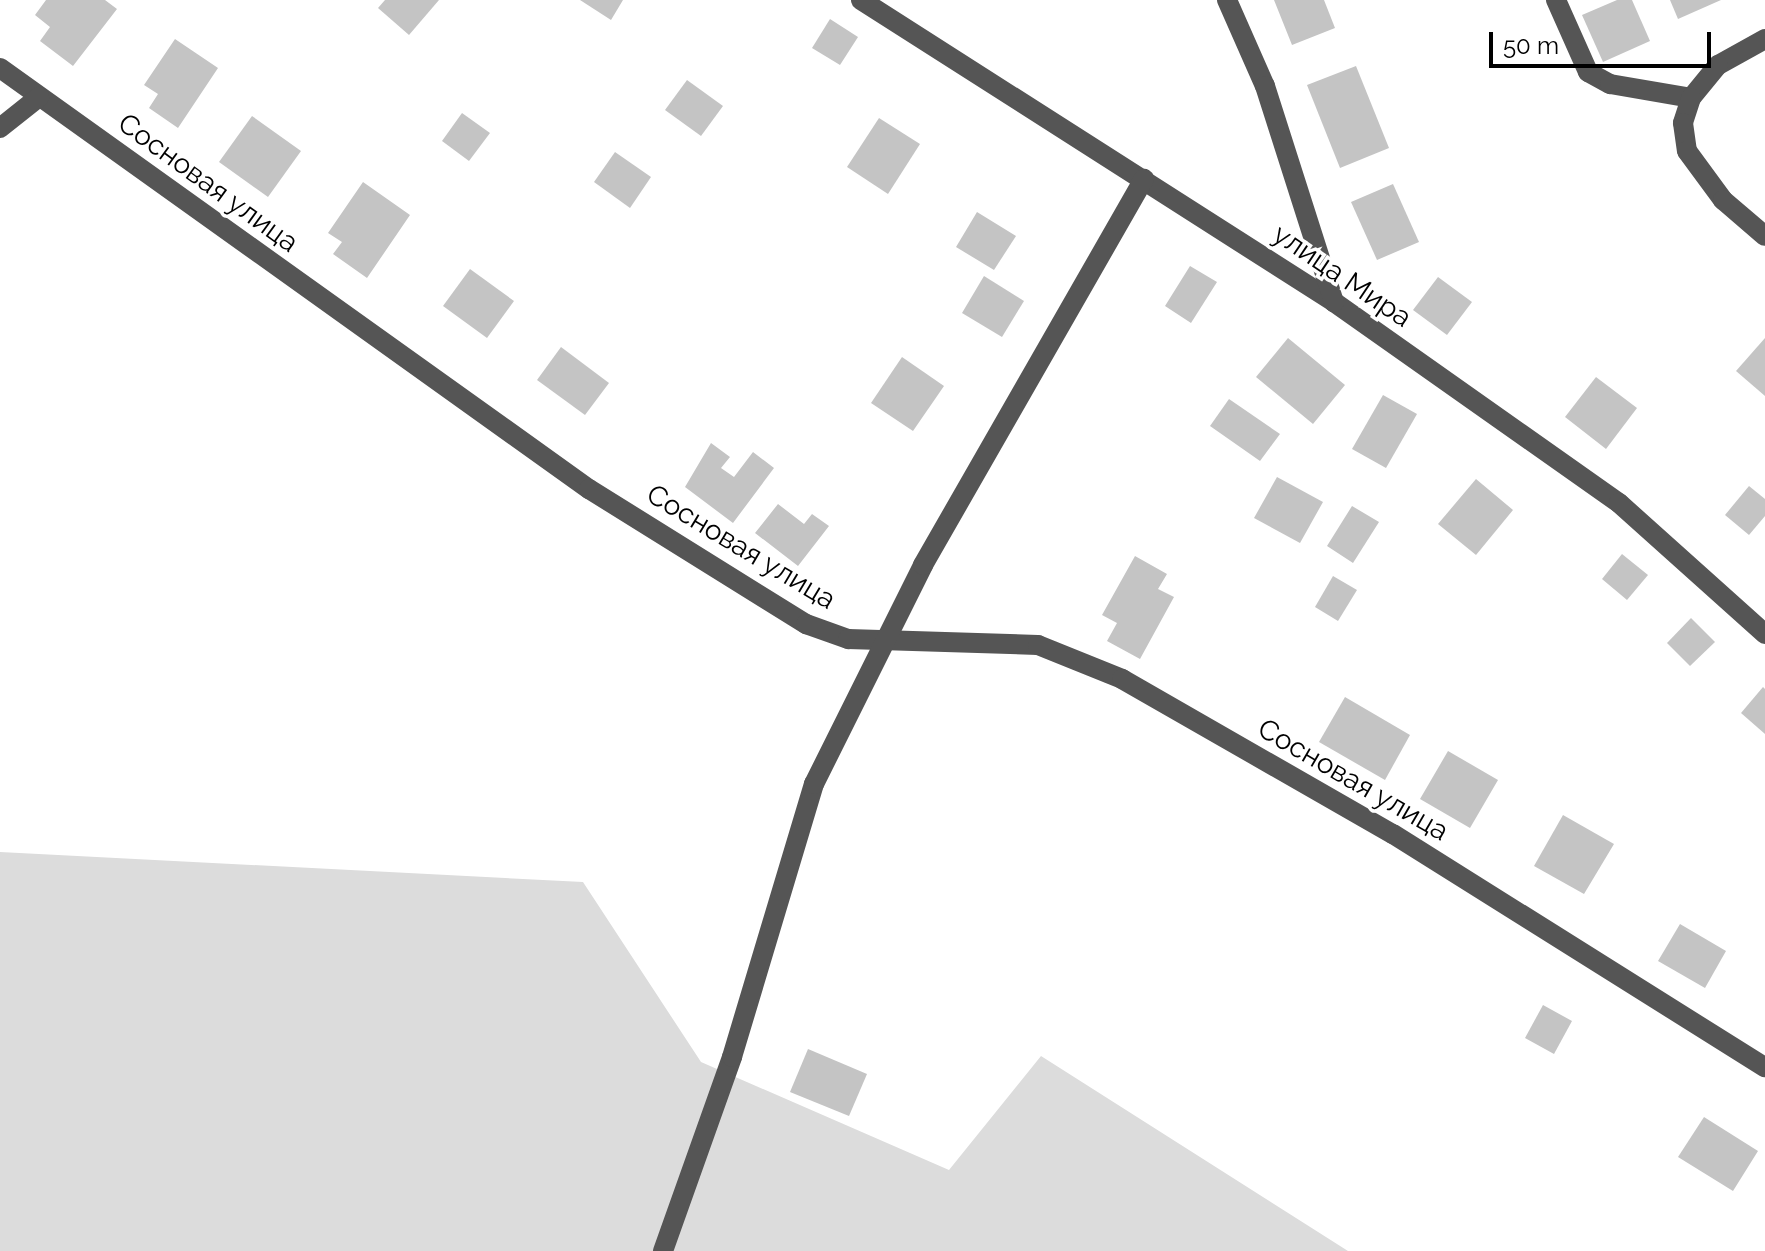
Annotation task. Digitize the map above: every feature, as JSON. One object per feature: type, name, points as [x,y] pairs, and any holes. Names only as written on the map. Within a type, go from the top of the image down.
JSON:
[{"type":"street","name":"улица Мира","points":[[861,0],[1334,302],[1619,503],[1765,634]]},
{"type":"street","points":[[1227,0],[1265,86],[1334,302]]},
{"type":"street","points":[[1556,0],[1588,72],[1610,84],[1691,98]]},
{"type":"street","points":[[1765,39],[1718,65],[1691,98],[1683,123],[1687,151],[1723,200],[1765,236]]},
{"type":"street","name":"Сосновая улица","points":[[0,68],[589,489],[806,624],[848,639],[1038,645],[1122,679],[1393,834],[1765,1067]]},
{"type":"street","points":[[0,128],[39,97]]},
{"type":"street","points":[[663,1251],[732,1057],[814,784],[888,639],[1144,179]]},
{"type":"shaded area","points":[[0,852],[583,882],[701,1062],[949,1170],[1041,1056],[1348,1251],[0,1251]]},
{"type":"building","points":[[46,0],[105,0],[117,9],[73,66],[40,41],[50,27],[35,15]]},
{"type":"building","points":[[385,0],[439,0],[409,35],[378,8]]},
{"type":"building","points":[[580,0],[623,0],[611,20]]},
{"type":"building","points":[[1274,0],[1324,0],[1335,28],[1292,45]]},
{"type":"building","points":[[1617,0],[1632,0],[1650,41],[1603,62],[1582,15]]},
{"type":"building","points":[[1670,0],[1721,0],[1678,19]]},
{"type":"building","points":[[830,19],[858,37],[840,65],[812,48]]},
{"type":"building","points":[[175,39],[218,68],[178,128],[149,108],[158,94],[144,85]]},
{"type":"building","points":[[1356,66],[1389,148],[1340,168],[1307,85]]},
{"type":"building","points":[[687,80],[723,106],[701,136],[665,110]]},
{"type":"building","points":[[462,113],[490,133],[469,161],[442,141]]},
{"type":"building","points":[[252,116],[301,151],[268,197],[219,162]]},
{"type":"building","points":[[879,118],[920,144],[888,194],[847,167]]},
{"type":"building","points":[[615,152],[651,177],[630,208],[594,182]]},
{"type":"building","points":[[363,182],[410,215],[367,278],[333,254],[342,242],[328,233]]},
{"type":"building","points":[[1393,184],[1419,242],[1377,260],[1351,202]]},
{"type":"building","points":[[977,212],[1016,236],[994,270],[956,247]]},
{"type":"building","points":[[1190,266],[1217,282],[1191,323],[1165,306]]},
{"type":"building","points":[[470,269],[514,301],[487,338],[443,306]]},
{"type":"building","points":[[984,276],[1024,301],[1002,337],[962,313]]},
{"type":"building","points":[[1438,277],[1472,302],[1447,335],[1413,310]]},
{"type":"building","points":[[1288,338],[1345,385],[1313,424],[1256,377]]},
{"type":"building","points":[[1765,338],[1765,396],[1736,371]]},
{"type":"building","points":[[561,347],[609,383],[585,415],[537,380]]},
{"type":"building","points":[[902,357],[944,386],[913,431],[871,403]]},
{"type":"building","points":[[1596,377],[1637,408],[1606,449],[1565,417]]},
{"type":"building","points":[[1383,395],[1417,414],[1386,468],[1352,449]]},
{"type":"building","points":[[1229,399],[1280,434],[1260,461],[1210,426]]},
{"type":"building","points":[[711,443],[730,457],[721,468],[734,477],[753,452],[774,468],[733,523],[685,487]]},
{"type":"building","points":[[1277,477],[1323,502],[1300,543],[1254,518]]},
{"type":"building","points":[[1476,479],[1513,510],[1476,555],[1438,524]]},
{"type":"building","points":[[1749,486],[1765,499],[1765,516],[1749,535],[1725,515]]},
{"type":"building","points":[[778,504],[804,524],[812,514],[829,526],[798,566],[755,533]]},
{"type":"building","points":[[1352,506],[1379,522],[1353,563],[1327,546]]},
{"type":"building","points":[[1622,554],[1648,575],[1627,600],[1602,579]]},
{"type":"building","points":[[1135,556],[1167,574],[1158,589],[1174,597],[1140,659],[1107,641],[1117,623],[1102,615]]},
{"type":"building","points":[[1333,576],[1357,590],[1338,621],[1315,607]]},
{"type":"building","points":[[1691,618],[1715,642],[1690,666],[1667,643]]},
{"type":"building","points":[[1763,687],[1765,689],[1765,734],[1741,713]]},
{"type":"building","points":[[1345,697],[1410,735],[1385,780],[1319,742]]},
{"type":"building","points":[[1448,751],[1498,780],[1470,828],[1420,799]]},
{"type":"building","points":[[1563,815],[1614,844],[1584,894],[1534,866]]},
{"type":"building","points":[[1680,924],[1726,951],[1705,988],[1658,961]]},
{"type":"building","points":[[1543,1005],[1572,1021],[1554,1054],[1525,1038]]},
{"type":"building","points":[[808,1049],[867,1074],[849,1116],[790,1092]]},
{"type":"building","points":[[1704,1117],[1758,1151],[1733,1191],[1678,1157]]}]
